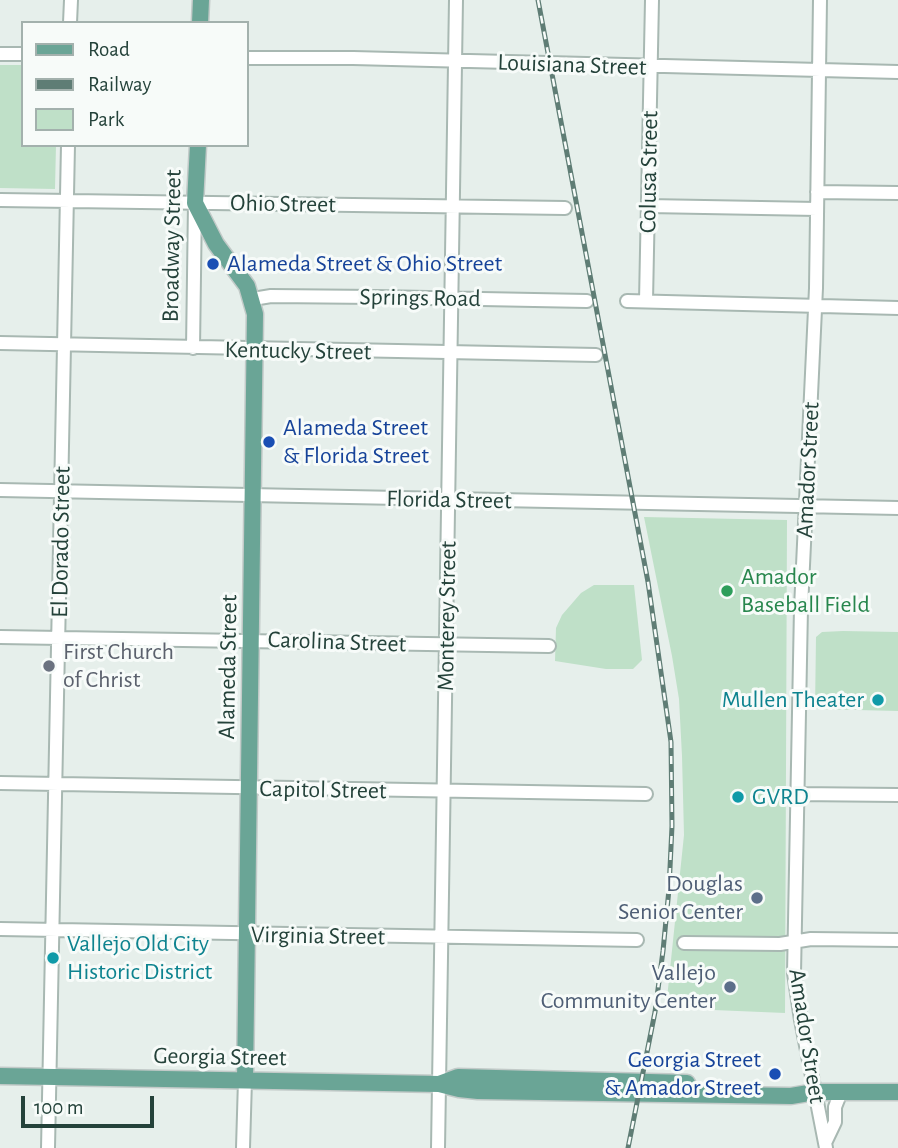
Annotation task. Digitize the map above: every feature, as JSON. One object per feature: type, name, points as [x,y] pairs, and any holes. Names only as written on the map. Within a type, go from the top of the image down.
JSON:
[{"type":"main road","points":[[201,0],[201,21]]},
{"type":"main road","name":"Broadway Street","points":[[195,203],[198,147]]},
{"type":"main road","name":"Alameda Street","points":[[195,203],[211,236],[247,285],[255,314],[245,1080]]},
{"type":"main road","name":"Georgia Street","points":[[0,1076],[439,1084],[478,1091],[791,1096],[815,1092],[898,1093]]},
{"type":"street","points":[[70,21],[71,0]]},
{"type":"street","name":"Monterey Street","points":[[438,1148],[456,0]]},
{"type":"street","name":"Colusa Street","points":[[646,302],[652,0]]},
{"type":"street","name":"Amador Street","points":[[820,0],[816,306],[801,608],[795,942],[797,998],[825,1146]]},
{"type":"street","points":[[0,54],[21,54]]},
{"type":"street","name":"Louisiana Street","points":[[248,58],[353,58],[898,72]]},
{"type":"street","name":"El Dorado Street","points":[[48,1148],[68,147]]},
{"type":"street","points":[[817,192],[898,193]]},
{"type":"street","name":"Ohio Street","points":[[0,200],[565,208]]},
{"type":"street","name":"Broadway Street","points":[[193,348],[195,203]]},
{"type":"street","points":[[648,206],[817,209]]},
{"type":"street","name":"Springs Road","points":[[253,299],[271,296],[587,301]]},
{"type":"street","points":[[627,301],[898,308]]},
{"type":"street","name":"Kentucky Street","points":[[0,343],[596,355]]},
{"type":"street","name":"Florida Street","points":[[0,490],[898,508]]},
{"type":"street","name":"Carolina Street","points":[[0,637],[549,646]]},
{"type":"street","name":"Capitol Street","points":[[0,783],[646,794]]},
{"type":"street","points":[[796,794],[898,795]]},
{"type":"street","name":"Virginia Street","points":[[0,929],[637,940]]},
{"type":"street","points":[[684,943],[780,944],[811,939],[898,940]]},
{"type":"street","name":"Alameda Street","points":[[243,1148],[245,1080]]},
{"type":"street","points":[[825,1146],[835,1122],[835,1107],[841,1092]]},
{"type":"green space","points":[[0,65],[21,65],[21,147],[56,147],[55,189],[0,188]]},
{"type":"green space","points":[[644,517],[787,520],[785,1013],[666,1008],[684,835],[682,756],[679,699]]},
{"type":"green space","points":[[594,585],[634,585],[642,660],[633,669],[606,669],[555,661],[556,628],[562,615],[581,593]]},
{"type":"green space","points":[[822,632],[898,632],[898,711],[815,709],[816,637]]},
{"type":"railway","points":[[538,0],[648,582],[671,742],[672,826],[663,951],[655,1012],[628,1148]]},
{"type":"place","name":"Alameda Street & Ohio Street","points":[[213,264]]},
{"type":"place","name":"Alameda Street & Florida Street","points":[[269,442]]},
{"type":"place","name":"Amador Baseball Field","points":[[727,591]]},
{"type":"place","name":"First Church of Christ","points":[[49,666]]},
{"type":"place","name":"Mullen Theater","points":[[878,700]]},
{"type":"place","name":"GVRD","points":[[738,797]]},
{"type":"place","name":"Douglas Senior Center","points":[[757,898]]},
{"type":"place","name":"Vallejo Old City Historic District","points":[[53,958]]},
{"type":"place","name":"Vallejo Community Center","points":[[730,987]]},
{"type":"place","name":"Georgia Street & Amador Street","points":[[775,1074]]}]
